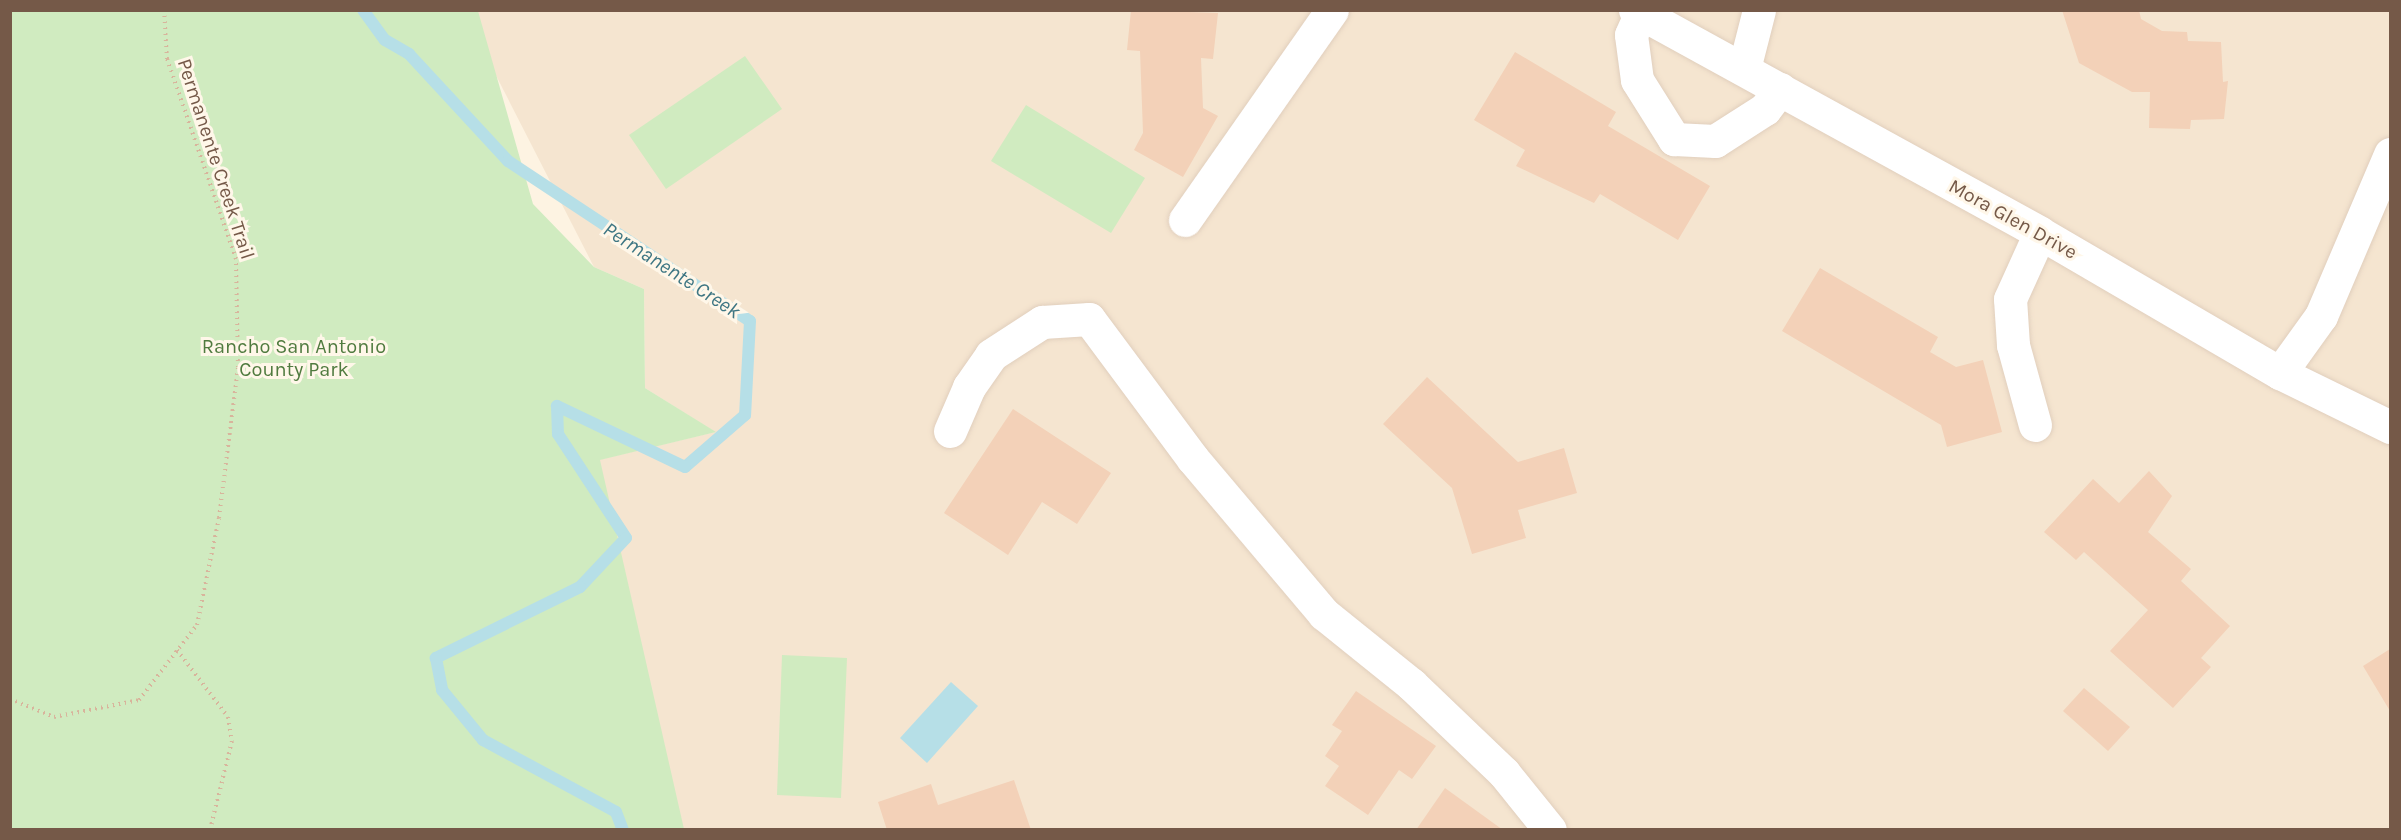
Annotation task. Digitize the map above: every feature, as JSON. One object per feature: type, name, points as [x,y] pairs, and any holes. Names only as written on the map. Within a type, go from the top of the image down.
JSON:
[{"type":"street","points":[[1185,220],[1332,10]]},
{"type":"street","points":[[1744,69],[1759,10]]},
{"type":"street","points":[[1639,11],[1631,35],[1637,80],[1674,139],[1715,141],[1765,109],[1780,89]]},
{"type":"street","name":"Mora Glen Drive","points":[[1639,11],[2040,233],[2280,373],[2391,427]]},
{"type":"street","points":[[2280,373],[2321,316],[2391,154]]},
{"type":"street","points":[[2035,425],[2013,345],[2010,299],[2040,233]]},
{"type":"street","points":[[950,431],[969,387],[991,355],[1042,322],[1089,319],[1193,459],[1324,614],[1411,684],[1504,773],[1550,830]]},
{"type":"path","name":"Permanente Creek Trail","points":[[10,699],[54,717],[139,700],[197,625],[219,518],[237,367],[236,259],[167,59],[164,10]]},
{"type":"path","points":[[177,650],[228,717],[232,741],[210,830]]},
{"type":"shaded area","points":[[463,11],[2390,11],[2390,829],[669,829],[552,471],[715,432],[645,388],[644,289],[594,267]]},
{"type":"green space","name":"Rancho San Antonio County Park","points":[[10,11],[478,11],[533,204],[594,267],[644,289],[645,388],[716,432],[600,460],[684,829],[11,829]]},
{"type":"green space","points":[[745,56],[782,109],[666,189],[629,135]]},
{"type":"green space","points":[[1026,105],[1145,178],[1111,233],[991,161]]},
{"type":"green space","points":[[782,655],[847,658],[841,798],[777,795]]},
{"type":"water","points":[[951,682],[978,706],[927,763],[900,738]]},
{"type":"building","points":[[1131,10],[1218,13],[1213,59],[1201,58],[1203,108],[1218,116],[1183,177],[1134,150],[1143,133],[1140,51],[1127,50]]},
{"type":"building","points":[[2062,10],[2139,10],[2141,19],[2162,31],[2187,32],[2188,41],[2221,42],[2223,82],[2228,81],[2224,119],[2191,120],[2190,129],[2149,128],[2150,92],[2132,92],[2079,63]]},
{"type":"building","points":[[1515,52],[1616,112],[1608,126],[1710,186],[1678,240],[1600,194],[1594,203],[1516,166],[1525,150],[1474,120]]},
{"type":"building","points":[[1820,268],[1938,337],[1930,352],[1956,367],[1983,360],[2002,432],[1947,447],[1941,425],[1782,331]]},
{"type":"building","points":[[1427,377],[1518,462],[1564,448],[1577,493],[1518,510],[1526,538],[1472,554],[1452,488],[1383,424]]},
{"type":"building","points":[[1013,409],[1111,473],[1077,524],[1042,502],[1008,555],[944,513]]},
{"type":"building","points":[[2149,471],[2172,496],[2148,532],[2191,569],[2181,581],[2230,626],[2201,658],[2211,667],[2173,708],[2110,651],[2148,610],[2084,552],[2076,560],[2044,532],[2093,479],[2119,503]]},
{"type":"building","points":[[2390,649],[2390,711],[2363,666]]},
{"type":"building","points":[[2084,688],[2130,727],[2108,751],[2063,711]]},
{"type":"building","points":[[1356,691],[1436,746],[1412,779],[1399,770],[1368,815],[1325,786],[1339,766],[1325,756],[1342,731],[1332,725]]},
{"type":"building","points":[[1014,780],[1031,830],[887,830],[878,802],[931,784],[938,805]]},
{"type":"building","points":[[1445,788],[1503,830],[1416,830]]},
{"type":"waterway","name":"Permanente Creek","points":[[363,10],[385,40],[409,54],[508,161],[750,321],[745,415],[685,467],[557,406],[558,434],[626,538],[580,587],[436,658],[442,690],[483,740],[616,812],[623,830]]}]
